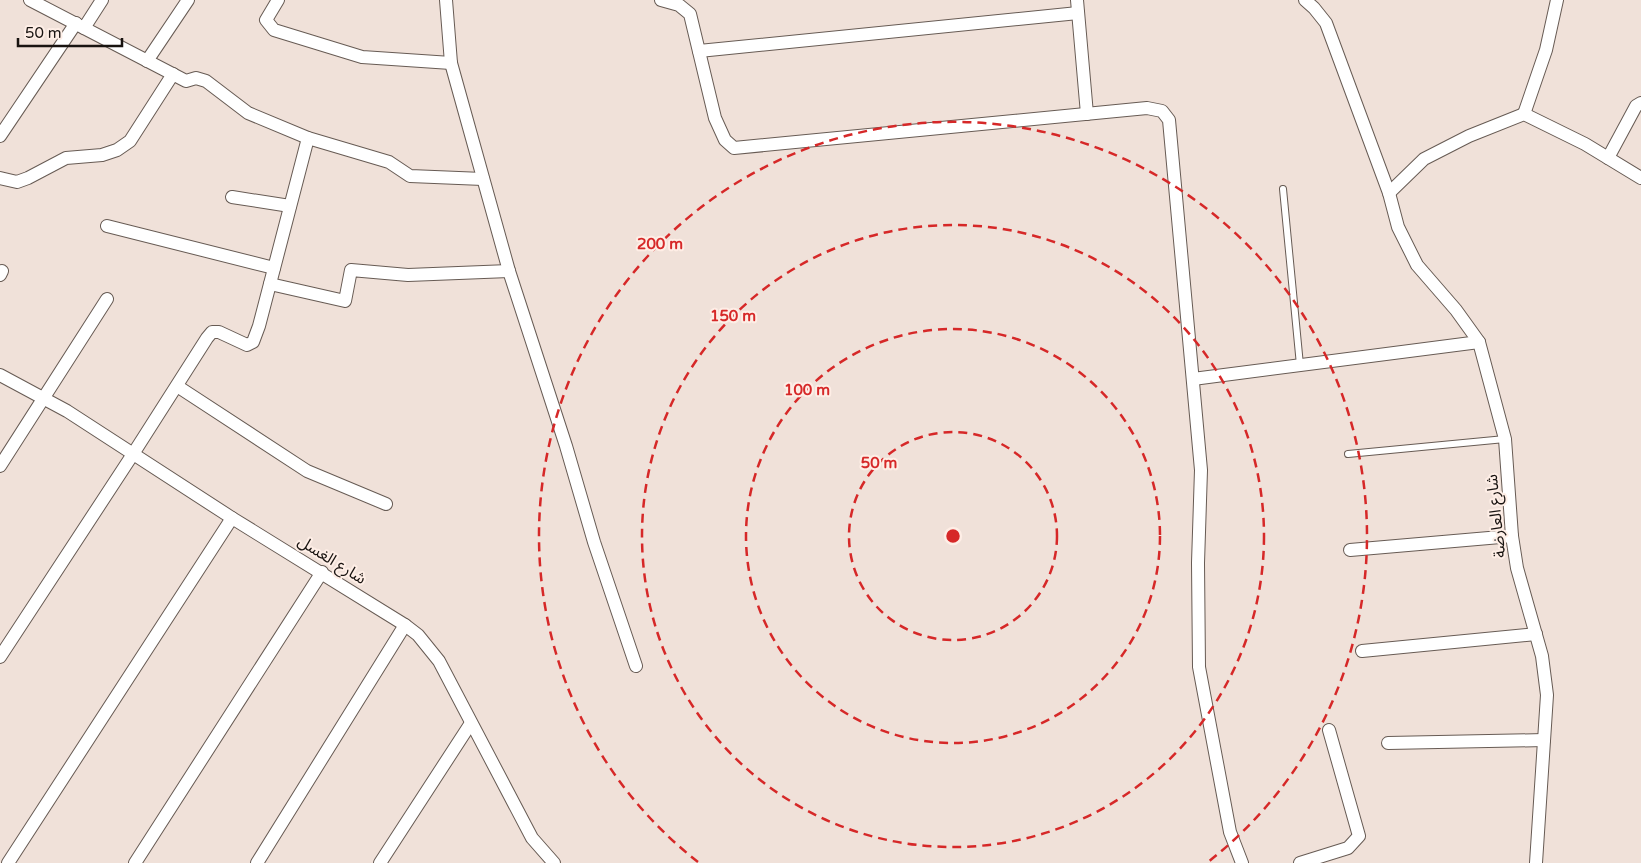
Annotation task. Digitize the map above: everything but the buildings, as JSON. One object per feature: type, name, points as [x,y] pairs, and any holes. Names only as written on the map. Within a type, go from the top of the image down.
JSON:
[{"type":"street","points":[[30,0],[186,81],[196,78],[206,81],[248,113],[308,138],[388,162],[410,176],[483,179]]},
{"type":"street","points":[[0,136],[80,26],[102,0]]},
{"type":"street","points":[[147,61],[188,0]]},
{"type":"street","points":[[278,0],[266,20],[274,30],[362,57],[451,63]]},
{"type":"street","points":[[446,0],[451,63],[509,271],[566,446],[594,542],[636,666]]},
{"type":"street","points":[[661,0],[678,5],[690,14],[715,118],[725,140],[734,148],[1147,108],[1162,111],[1169,120],[1201,470],[1198,562],[1199,667],[1230,832],[1242,863]]},
{"type":"street","points":[[1077,0],[1087,114]]},
{"type":"street","name":"شارع العارضة","points":[[1305,0],[1326,23],[1389,193],[1398,226],[1417,265],[1456,310],[1479,342],[1505,439],[1512,536],[1517,568],[1542,656],[1547,695],[1536,863]]},
{"type":"street","points":[[1389,193],[1424,159],[1469,136],[1524,114],[1546,50],[1557,0]]},
{"type":"street","points":[[699,51],[1078,13]]},
{"type":"street","points":[[0,178],[17,182],[66,158],[102,156],[117,150],[130,141],[173,74]]},
{"type":"street","points":[[1608,158],[1636,106],[1641,103]]},
{"type":"street","points":[[1524,114],[1608,158],[1641,178]]},
{"type":"street","points":[[0,657],[212,332],[219,332],[247,345],[253,342],[308,138]]},
{"type":"street","points":[[232,197],[290,206]]},
{"type":"street","points":[[107,226],[274,268]]},
{"type":"street","points":[[270,284],[345,301],[351,270],[408,275],[509,271]]},
{"type":"street","points":[[0,466],[107,299]]},
{"type":"street","points":[[1193,380],[1479,342]]},
{"type":"street","name":"شارع الغسل","points":[[0,375],[67,411],[418,635],[439,661],[532,838],[554,863]]},
{"type":"street","points":[[176,386],[307,470],[386,504]]},
{"type":"street","points":[[8,863],[232,518]]},
{"type":"street","points":[[1350,550],[1512,536]]},
{"type":"street","points":[[135,863],[322,572]]},
{"type":"street","points":[[257,863],[404,625]]},
{"type":"street","points":[[1362,651],[1536,634]]},
{"type":"street","points":[[380,863],[471,723]]},
{"type":"street","points":[[1300,863],[1348,848],[1359,836],[1329,730]]},
{"type":"street","points":[[1388,743],[1544,740]]},
{"type":"lane","points":[[1283,189],[1300,365]]},
{"type":"lane","points":[[1348,454],[1505,439]]}]
